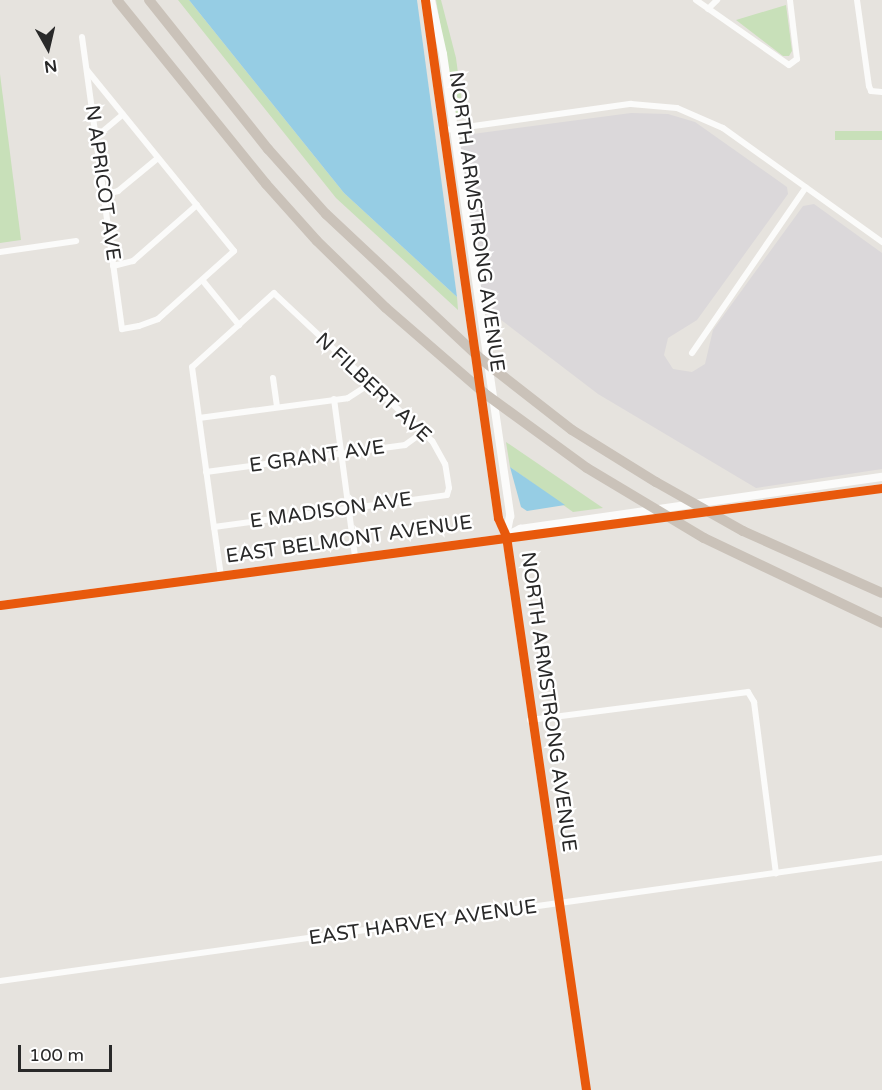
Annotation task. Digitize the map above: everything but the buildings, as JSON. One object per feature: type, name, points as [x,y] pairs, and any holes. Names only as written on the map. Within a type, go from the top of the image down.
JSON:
[{"type":"highway","points":[[117,0],[293,214],[371,294],[452,367],[520,420],[620,489],[704,538],[833,602],[882,623]]},
{"type":"highway","points":[[149,0],[299,184],[353,242],[446,328],[512,383],[572,430],[656,482],[743,531],[882,593]]},
{"type":"highway","points":[[833,602],[882,630]]},
{"type":"main road","name":"NORTH ARMSTRONG AVENUE","points":[[425,0],[449,130]]},
{"type":"main road","name":"NORTH ARMSTRONG AVENUE","points":[[431,0],[449,130],[510,516],[506,536],[530,720],[586,1090]]},
{"type":"main road","name":"EAST BELMONT AVENUE","points":[[506,536],[520,529],[882,477]]},
{"type":"main road","name":"EAST BELMONT AVENUE","points":[[0,605],[506,536],[521,538],[882,488]]},
{"type":"street","points":[[696,0],[783,63],[795,64],[797,52],[790,0]]},
{"type":"street","points":[[708,9],[717,0]]},
{"type":"street","points":[[857,0],[872,91],[882,92]]},
{"type":"street","name":"N APRICOT AVE","points":[[82,37],[122,329],[158,319],[203,281]]},
{"type":"street","points":[[87,70],[234,251],[203,281],[239,325],[192,367],[220,576]]},
{"type":"street","points":[[449,130],[631,104],[659,104],[717,124],[882,242]]},
{"type":"street","points":[[96,137],[123,114]]},
{"type":"street","points":[[104,195],[118,191],[158,158]]},
{"type":"street","points":[[692,353],[806,187]]},
{"type":"street","points":[[113,266],[134,261],[197,205]]},
{"type":"street","points":[[0,252],[76,241]]},
{"type":"street","name":"N FILBERT AVE","points":[[239,325],[274,294],[368,385],[423,432],[445,464],[447,495]]},
{"type":"street","points":[[273,378],[277,407]]},
{"type":"street","points":[[199,418],[357,395],[368,385]]},
{"type":"street","points":[[334,399],[355,557]]},
{"type":"street","name":"E GRANT AVE","points":[[206,472],[405,445],[423,432]]},
{"type":"street","name":"E MADISON AVE","points":[[214,527],[447,495]]},
{"type":"street","points":[[530,720],[748,692],[753,702],[776,874]]},
{"type":"street","name":"EAST HARVEY AVENUE","points":[[0,981],[882,858]]},
{"type":"shaded area","points":[[631,113],[668,114],[695,122],[787,187],[788,194],[697,320],[668,338],[664,355],[673,369],[692,372],[705,364],[713,330],[803,206],[814,204],[882,253],[882,469],[756,488],[598,394],[483,306],[460,141],[465,135]]},
{"type":"green space","points":[[178,0],[189,0],[344,193],[457,297],[458,310],[336,198]]},
{"type":"green space","points":[[436,0],[441,0],[456,58],[464,119],[456,115]]},
{"type":"green space","points":[[786,5],[792,51],[789,56],[783,56],[736,20]]},
{"type":"green space","points":[[0,74],[21,240],[0,243]]},
{"type":"green space","points":[[835,131],[882,131],[882,140],[835,140]]},
{"type":"green space","points":[[506,442],[603,508],[573,512],[510,467]]},
{"type":"water","points":[[189,0],[417,0],[457,297],[344,193]]},
{"type":"water","points":[[510,467],[565,505],[527,511],[521,507]]},
{"type":"cycle path","points":[[425,0],[498,518],[506,536],[586,1090]]},
{"type":"cycle path","points":[[0,605],[882,488]]}]
